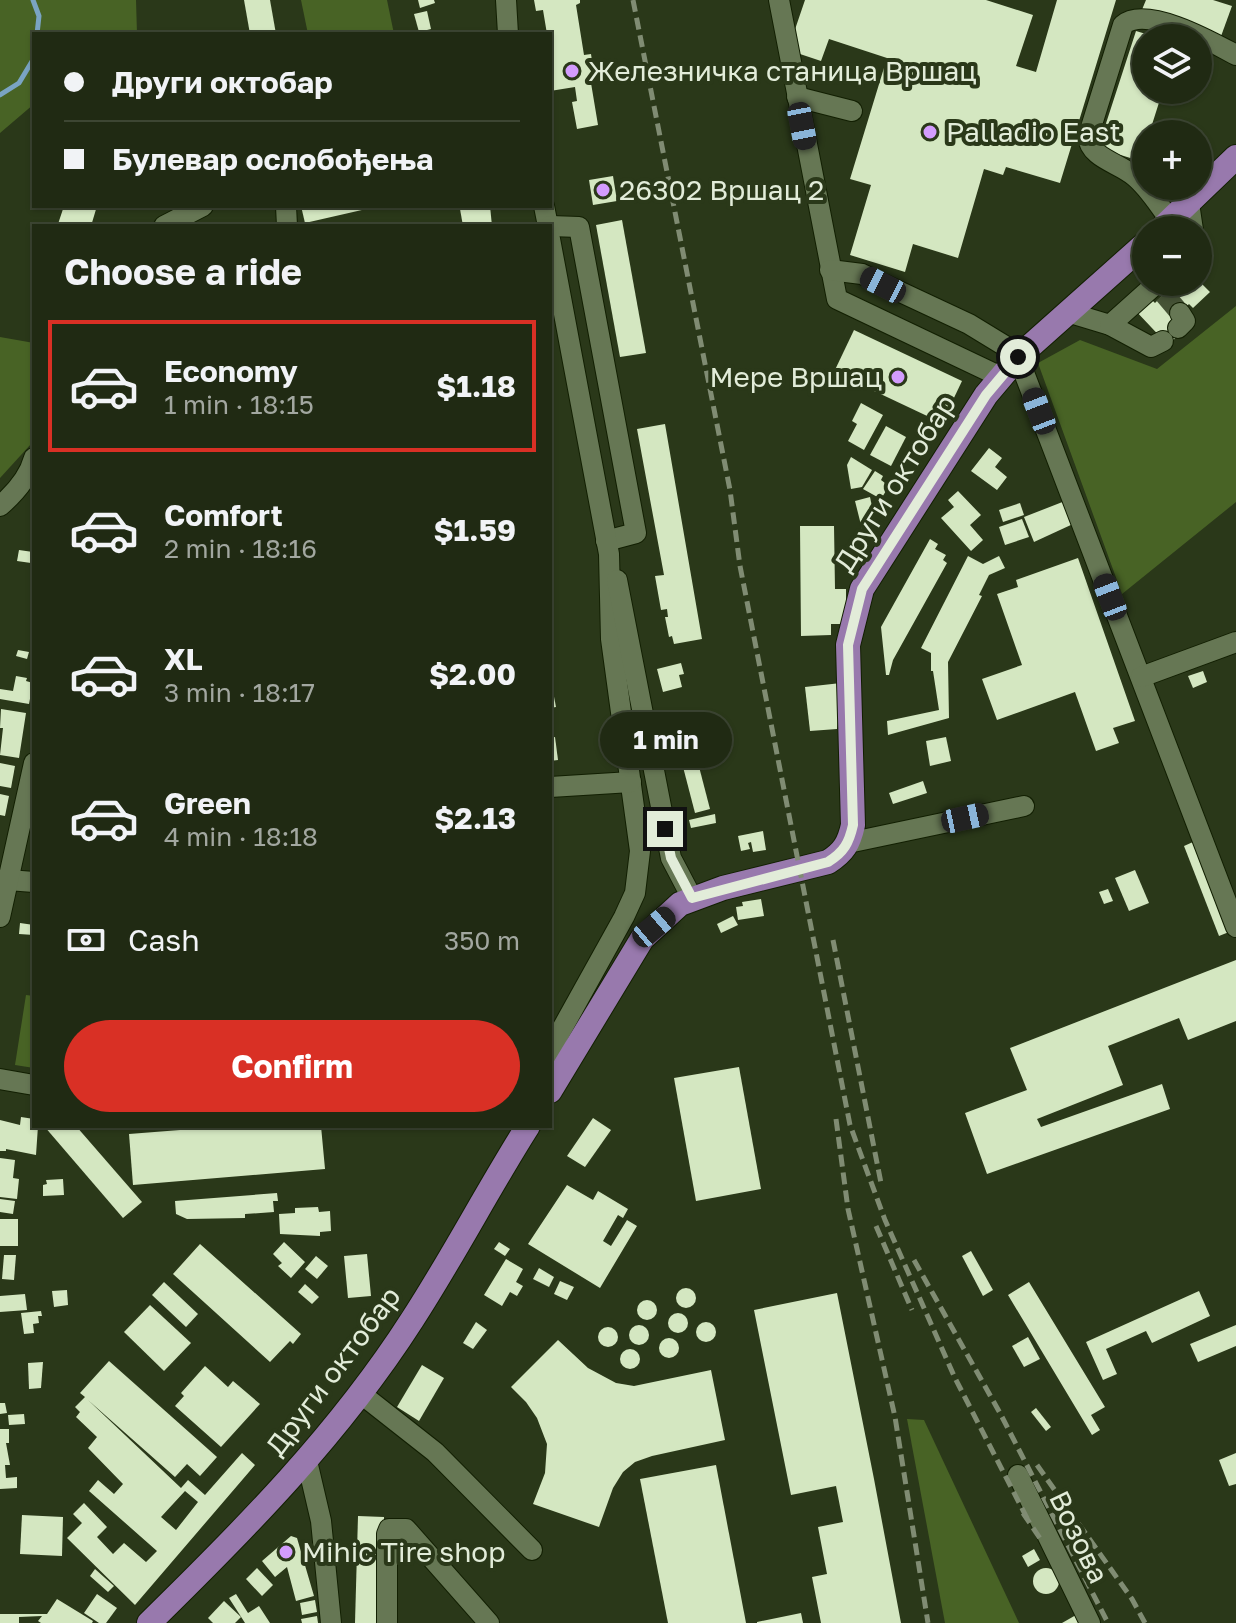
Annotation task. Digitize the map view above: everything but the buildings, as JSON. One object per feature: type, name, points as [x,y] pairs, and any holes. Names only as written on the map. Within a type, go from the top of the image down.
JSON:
[{"type":"main road","points":[[1181,216],[1189,203],[1236,157]]},
{"type":"main road","name":"Други октобар","points":[[848,843],[853,825],[848,645],[862,589],[986,395],[1018,357],[1132,255]]},
{"type":"main road","points":[[552,1088],[642,939],[680,904],[692,898],[828,862],[840,855],[848,843]]},
{"type":"main road","name":"Други октобар","points":[[149,1623],[265,1508],[307,1461],[360,1393],[412,1321],[527,1128]]},
{"type":"street","points":[[506,0],[508,32]]},
{"type":"street","points":[[779,0],[837,299],[1001,377]]},
{"type":"street","points":[[1166,216],[1145,186],[1124,168],[1094,153],[1089,146],[1088,137],[1123,25],[1130,19],[1140,17],[1162,23],[1236,55]]},
{"type":"street","points":[[797,97],[852,111]]},
{"type":"street","points":[[168,224],[199,208]]},
{"type":"street","points":[[552,226],[579,227],[636,533],[607,548]]},
{"type":"street","points":[[552,250],[607,548],[633,652],[671,858],[692,898]]},
{"type":"street","points":[[830,270],[862,274],[969,324],[1018,357],[1236,927]]},
{"type":"street","points":[[1110,325],[1147,296]]},
{"type":"street","points":[[1067,312],[1110,325],[1151,347],[1174,327]]},
{"type":"street","points":[[926,342],[948,315]]},
{"type":"street","points":[[0,506],[14,493],[32,464]]},
{"type":"street","points":[[552,1052],[635,893],[640,851],[614,671],[607,548]]},
{"type":"street","points":[[609,612],[633,652]]},
{"type":"street","points":[[1141,677],[1236,642]]},
{"type":"street","points":[[614,671],[633,652]]},
{"type":"street","points":[[0,917],[32,772]]},
{"type":"street","points":[[552,787],[631,782]]},
{"type":"street","points":[[848,843],[1024,806]]},
{"type":"street","points":[[8,880],[32,882]]},
{"type":"street","points":[[0,1079],[32,1085]]},
{"type":"street","points":[[360,1393],[435,1452],[532,1550]]},
{"type":"street","points":[[307,1461],[321,1521],[331,1623]]},
{"type":"street","name":"Возова","points":[[1018,1475],[1090,1623]]},
{"type":"street","points":[[387,1623],[387,1534],[394,1527],[406,1529],[489,1623]]},
{"type":"green space","points":[[0,0],[136,0],[137,32],[32,32],[32,106],[0,133]]},
{"type":"green space","points":[[301,0],[387,0],[394,32],[308,32]]},
{"type":"green space","points":[[1236,306],[1236,502],[1122,594],[1038,363],[1080,340],[1157,369]]},
{"type":"green space","points":[[0,337],[32,343],[32,438],[31,444],[0,478]]},
{"type":"green space","points":[[26,995],[32,996],[32,1068],[15,1065]]},
{"type":"green space","points":[[907,1419],[924,1420],[1019,1623],[945,1623]]},
{"type":"waterway","points":[[33,0],[39,16],[37,32]]},
{"type":"waterway","points":[[0,95],[19,83],[32,61]]},
{"type":"tunnel","points":[[1166,296],[1180,313]]},
{"type":"railway","points":[[633,0],[730,490],[740,566],[850,1125],[885,1220],[955,1378],[1029,1522]]},
{"type":"railway","points":[[833,940],[881,1183]]},
{"type":"railway","points":[[836,1119],[848,1209],[895,1417],[928,1623]]},
{"type":"railway","points":[[876,1226],[912,1310]]},
{"type":"railway","points":[[914,1260],[1000,1413],[1108,1623]]},
{"type":"railway","points":[[1037,1465],[1132,1599],[1145,1623]]},
{"type":"railway","points":[[1023,1513],[1041,1540]]},
{"type":"place","name":"Железничка станица Вршац","points":[[572,71]]},
{"type":"place","name":"Palladio East","points":[[930,132]]},
{"type":"place","name":"26302 Вршац 2","points":[[603,190]]},
{"type":"place","name":"Мере Вршац","points":[[898,377]]},
{"type":"place","name":"Mihic Tire shop","points":[[286,1552]]},
{"type":"route","points":[[665,829],[671,858],[692,898],[828,862],[840,855],[848,843],[853,825],[848,645],[862,589],[986,395],[1018,357]]}]
